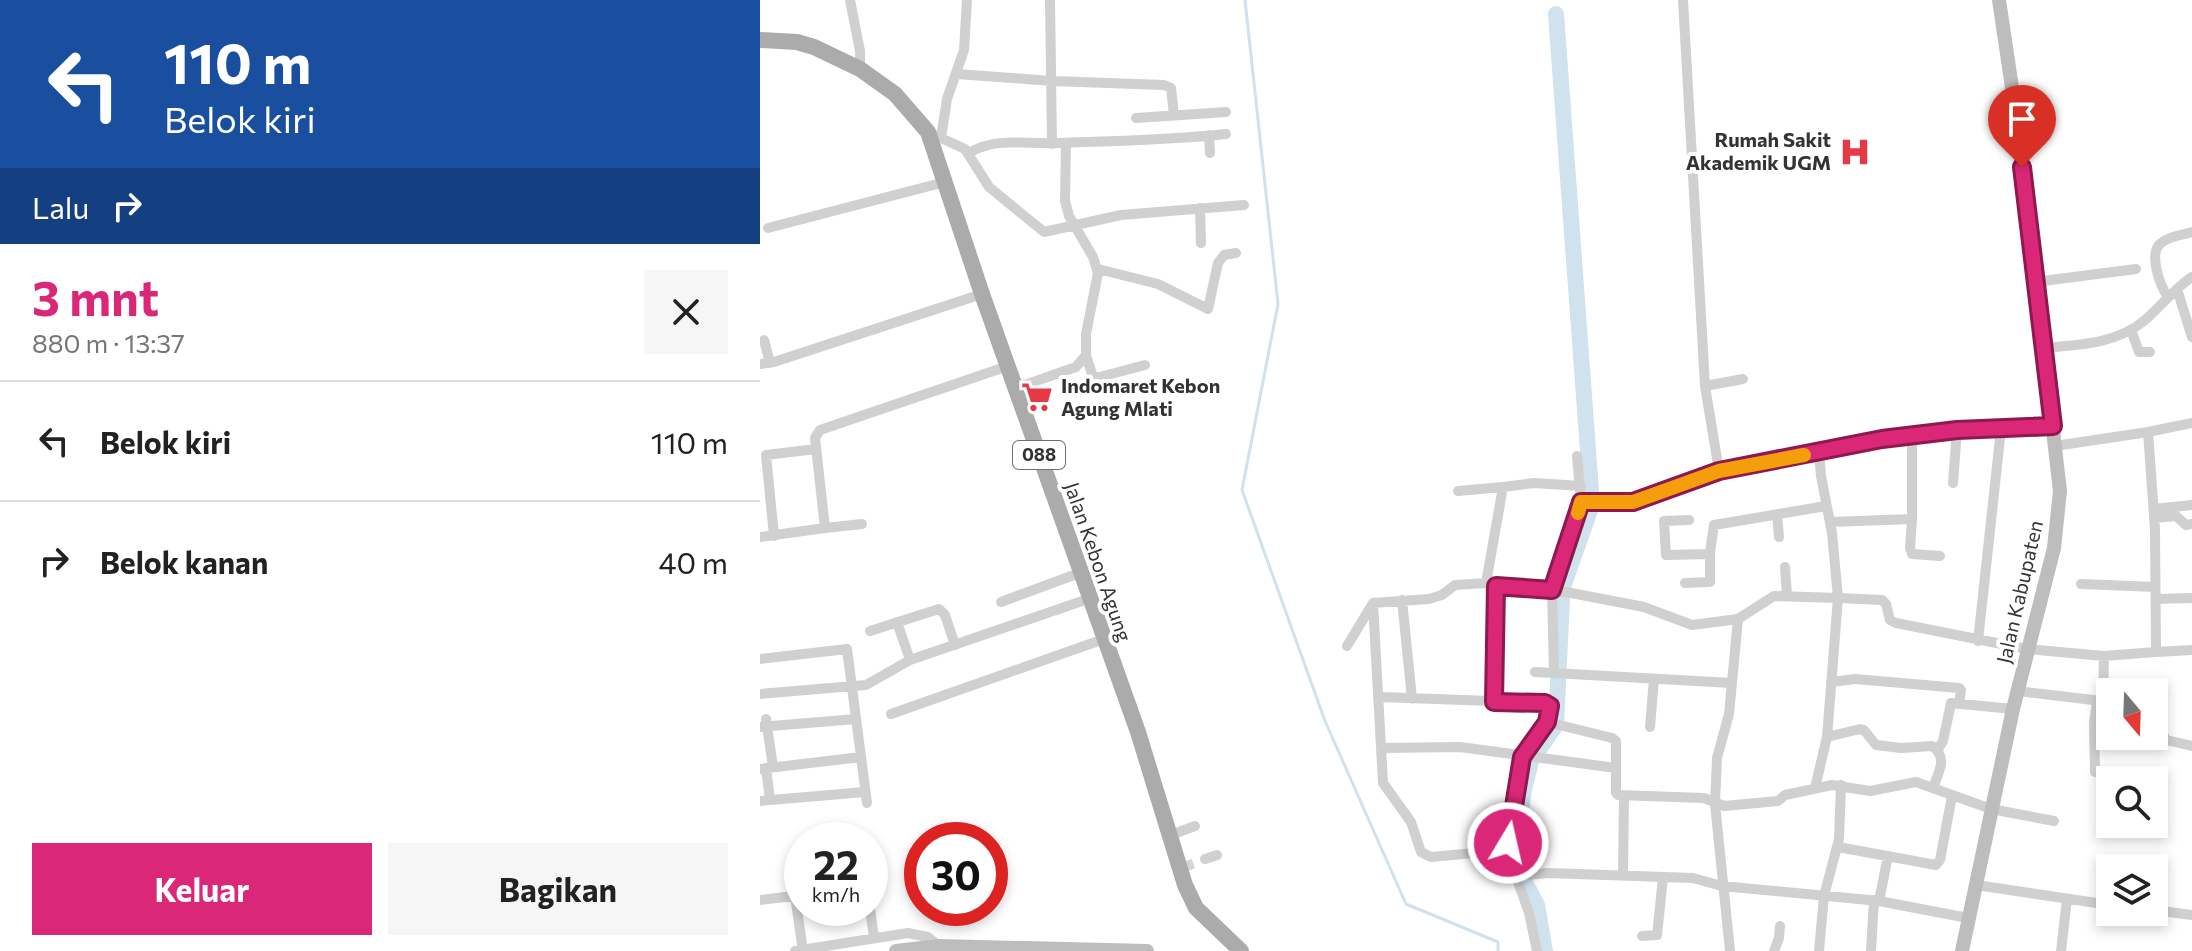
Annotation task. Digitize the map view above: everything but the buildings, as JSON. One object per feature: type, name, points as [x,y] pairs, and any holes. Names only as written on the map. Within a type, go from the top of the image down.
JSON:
[{"type":"main road","name":"Jalan Kabupaten","points":[[1962,951],[2017,691],[2054,548],[2060,491],[2018,128],[1999,0]]},
{"type":"main road","name":"Jalan Kebon Agung","points":[[760,40],[797,42],[860,69],[895,94],[935,135],[945,182],[982,294],[1138,732],[1196,908],[1241,951]]},
{"type":"main road","points":[[896,951],[939,946],[1147,951]]},
{"type":"street","points":[[850,0],[860,51],[860,69]]},
{"type":"street","points":[[967,0],[964,50],[935,135],[969,153],[989,187],[1039,229],[1047,232],[1121,215],[1244,205]]},
{"type":"street","points":[[1050,0],[1052,144]]},
{"type":"street","points":[[1683,0],[1705,386],[1719,471]]},
{"type":"street","points":[[957,74],[1164,85],[1173,92],[1174,115]]},
{"type":"street","points":[[1136,118],[1226,112]]},
{"type":"street","points":[[969,153],[989,143],[1052,144],[1226,134]]},
{"type":"street","points":[[1209,135],[1210,153]]},
{"type":"street","points":[[1066,143],[1064,198],[1069,216],[1098,269],[1086,334],[1086,355],[1092,374],[1096,378],[1145,365]]},
{"type":"street","points":[[768,228],[945,182]]},
{"type":"street","points":[[1200,208],[1201,243]]},
{"type":"street","points":[[2168,297],[2160,278],[2156,250],[2161,243],[2192,232]]},
{"type":"street","points":[[1098,269],[1158,284],[1208,309],[1218,263],[1227,253],[1236,253]]},
{"type":"street","points":[[2035,282],[2136,269]]},
{"type":"street","points":[[2043,348],[2107,340],[2131,330],[2192,277]]},
{"type":"street","points":[[2177,289],[2192,337]]},
{"type":"street","points":[[764,340],[765,364],[982,294]]},
{"type":"street","points":[[2131,330],[2139,352],[2150,352]]},
{"type":"street","points":[[1016,388],[1076,367],[1086,355]]},
{"type":"street","points":[[825,528],[815,438],[820,430],[1008,366]]},
{"type":"street","points":[[1705,386],[1743,379]]},
{"type":"street","points":[[2055,446],[2192,423]]},
{"type":"street","points":[[1581,502],[1633,502],[1719,471],[1912,436],[1957,430],[2053,426]]},
{"type":"street","points":[[1978,641],[2001,429]]},
{"type":"street","points":[[1953,483],[1957,430]]},
{"type":"street","points":[[2148,432],[2154,514],[2156,652]]},
{"type":"street","points":[[1912,436],[1910,548],[1912,554],[1940,556]]},
{"type":"street","points":[[774,536],[763,456],[816,449]]},
{"type":"street","points":[[1815,788],[1827,737],[1838,598],[1819,452]]},
{"type":"street","points":[[1554,673],[1552,590],[1581,502],[1577,456]]},
{"type":"street","points":[[1458,491],[1534,483],[1581,486]]},
{"type":"street","points":[[1494,702],[1491,585],[1503,487]]},
{"type":"street","points":[[2154,514],[2192,505]]},
{"type":"street","points":[[1685,583],[1710,582],[1714,525],[1826,506]]},
{"type":"street","points":[[1777,514],[1779,537]]},
{"type":"street","points":[[2154,514],[2176,516],[2186,525],[2192,524]]},
{"type":"street","points":[[1830,522],[1912,519]]},
{"type":"street","points":[[1689,520],[1664,521],[1666,555],[1710,554]]},
{"type":"street","points":[[760,537],[862,524]]},
{"type":"street","points":[[1785,567],[1787,596]]},
{"type":"street","points":[[1001,602],[1082,572]]},
{"type":"street","points":[[1373,603],[1436,597],[1455,585],[1467,582],[1552,590],[1644,607],[1692,625],[1738,619],[1770,597],[1882,600],[1890,620],[1896,623],[2027,649],[2104,656],[2192,650]]},
{"type":"street","points":[[2081,584],[2155,587]]},
{"type":"street","points":[[760,694],[866,685],[910,660],[1091,598]]},
{"type":"street","points":[[2156,599],[2192,598]]},
{"type":"street","points":[[1402,600],[1412,699]]},
{"type":"street","points":[[1347,646],[1373,603]]},
{"type":"street","points":[[1373,603],[1384,787],[1411,822],[1421,852],[1431,857],[1507,850]]},
{"type":"street","points":[[870,631],[942,610],[955,645]]},
{"type":"street","points":[[1730,951],[1715,804],[1717,758],[1729,714],[1738,619]]},
{"type":"street","points":[[897,622],[910,660]]},
{"type":"street","points":[[891,714],[1104,639]]},
{"type":"street","points":[[760,659],[847,649],[852,685],[866,798],[765,801],[764,724],[856,719]]},
{"type":"street","points":[[2104,656],[2104,678]]},
{"type":"street","points":[[1535,672],[1732,683]]},
{"type":"street","points":[[1650,727],[1654,679]]},
{"type":"street","points":[[1831,682],[1855,679],[1959,688],[1959,704]]},
{"type":"street","points":[[2017,691],[2096,700]]},
{"type":"street","points":[[1380,697],[1548,704],[1549,723],[1522,757],[1507,850],[1518,876],[1537,951]]},
{"type":"street","points":[[1938,749],[1943,741],[1950,705],[2013,709]]},
{"type":"street","points":[[2095,772],[2096,718]]},
{"type":"street","points":[[1549,723],[1612,738],[1617,744],[1616,793],[1624,796],[1704,798],[1715,804],[1770,803],[1779,801],[1785,795],[1815,788],[1841,785],[1870,791],[1916,782],[1991,809],[2054,821]]},
{"type":"street","points":[[1827,737],[1862,729],[1876,745],[1901,748],[1932,746],[1938,749],[1942,763],[1933,788]]},
{"type":"street","points":[[2168,740],[2192,746]]},
{"type":"street","points":[[1382,748],[1454,747],[1616,768]]},
{"type":"street","points":[[766,768],[861,757]]},
{"type":"street","points":[[1819,951],[1824,896],[1838,847],[1841,785]]},
{"type":"street","points":[[1623,875],[1624,796]]},
{"type":"street","points":[[1838,847],[1938,864],[1952,796]]},
{"type":"street","points":[[1171,835],[1195,826]]},
{"type":"street","points":[[1201,860],[1217,855]]},
{"type":"street","points":[[1871,951],[1876,900],[1888,856]]},
{"type":"street","points":[[1518,876],[1548,873],[1693,878],[1722,886],[1876,900],[1968,918]]},
{"type":"street","points":[[1642,936],[1657,935],[1663,878]]},
{"type":"street","points":[[1976,885],[2096,903]]},
{"type":"street","points":[[760,900],[784,897]]},
{"type":"street","points":[[2061,951],[2067,899]]},
{"type":"street","points":[[2168,912],[2192,915]]},
{"type":"street","points":[[799,926],[800,950],[908,933],[920,934],[939,946]]},
{"type":"street","points":[[872,926],[874,938]]},
{"type":"street","points":[[1774,951],[1780,926]]},
{"type":"waterway","points":[[1245,0],[1278,304],[1242,490],[1325,721],[1406,904],[1498,942],[1498,951]]},
{"type":"waterway","points":[[1556,14],[1592,505],[1564,584]]},
{"type":"waterway","points":[[1545,951],[1537,905],[1517,867],[1515,855],[1531,761],[1556,725],[1562,599]]},
{"type":"tunnel","points":[[1184,867],[1198,862]]},
{"type":"slow traffic","points":[[1578,513],[1581,502],[1633,502],[1719,471],[1804,455]]},
{"type":"place","name":"Rumah Sakit Akademik UGM","points":[[1855,152]]},
{"type":"place","name":"Indomaret Kebon Agung Mlati","points":[[1037,397]]},
{"type":"route","points":[[1508,843],[1522,757],[1547,722],[1550,706],[1545,703],[1494,702],[1496,586],[1552,590],[1581,502],[1633,502],[1719,471],[1882,439],[1957,430],[2053,426],[2022,167]]}]
